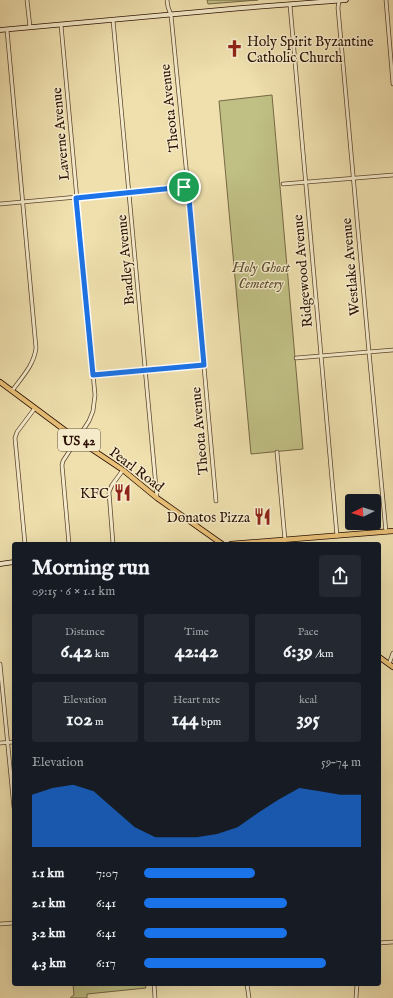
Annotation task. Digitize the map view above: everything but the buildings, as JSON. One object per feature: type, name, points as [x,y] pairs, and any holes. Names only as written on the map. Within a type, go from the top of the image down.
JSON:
[{"type":"main road","name":"Pearl Road","points":[[0,382],[78,440],[123,470],[158,498],[219,542]]},
{"type":"main road","points":[[258,542],[393,531]]},
{"type":"main road","points":[[381,658],[391,665]]},
{"type":"street","points":[[27,0],[30,27]]},
{"type":"street","name":"Theota Avenue","points":[[167,0],[171,15],[188,187],[216,501]]},
{"type":"street","name":"Westlake Avenue","points":[[338,0],[368,352],[386,532]]},
{"type":"street","points":[[0,30],[290,5],[295,2],[346,0]]},
{"type":"street","points":[[386,0],[393,84]]},
{"type":"street","name":"Ridgewood Avenue","points":[[290,5],[336,536]]},
{"type":"street","name":"Bradley Avenue","points":[[113,20],[158,498]]},
{"type":"street","name":"Laverne Avenue","points":[[61,25],[95,395],[90,422],[63,461],[62,465],[69,542]]},
{"type":"street","points":[[7,30],[36,350],[32,363],[12,391]]},
{"type":"street","points":[[282,184],[393,175]]},
{"type":"street","points":[[0,204],[188,187]]},
{"type":"street","points":[[296,358],[393,350]]},
{"type":"street","points":[[93,375],[204,365]]},
{"type":"street","points":[[25,542],[15,438],[17,432],[35,408]]},
{"type":"street","points":[[277,452],[285,540]]},
{"type":"street","points":[[113,542],[109,492],[112,485],[123,470]]},
{"type":"street","points":[[0,564],[12,562]]},
{"type":"street","points":[[391,665],[393,653]]},
{"type":"street","points":[[0,664],[12,786]]},
{"type":"street","points":[[0,743],[12,742]]},
{"type":"street","points":[[0,924],[12,923]]},
{"type":"street","points":[[381,943],[393,942]]},
{"type":"street","points":[[154,986],[155,998]]},
{"type":"street","points":[[247,986],[249,998]]},
{"type":"street","points":[[356,998],[357,986]]},
{"type":"green space","points":[[207,0],[258,0],[208,4]]},
{"type":"green space","name":"Holy Ghost Cemetery","points":[[272,95],[303,449],[251,454],[219,101]]},
{"type":"green space","points":[[73,986],[146,986],[146,988],[87,994],[87,998],[70,998],[74,995]]},
{"type":"place","name":"Holy Spirit Byzantine Catholic Church","points":[[234,49]]},
{"type":"place","name":"KFC","points":[[122,493]]},
{"type":"place","name":"Donatos Pizza","points":[[263,517]]},
{"type":"route","points":[[184,187],[188,187],[204,365],[93,375],[76,198],[184,187]]}]
